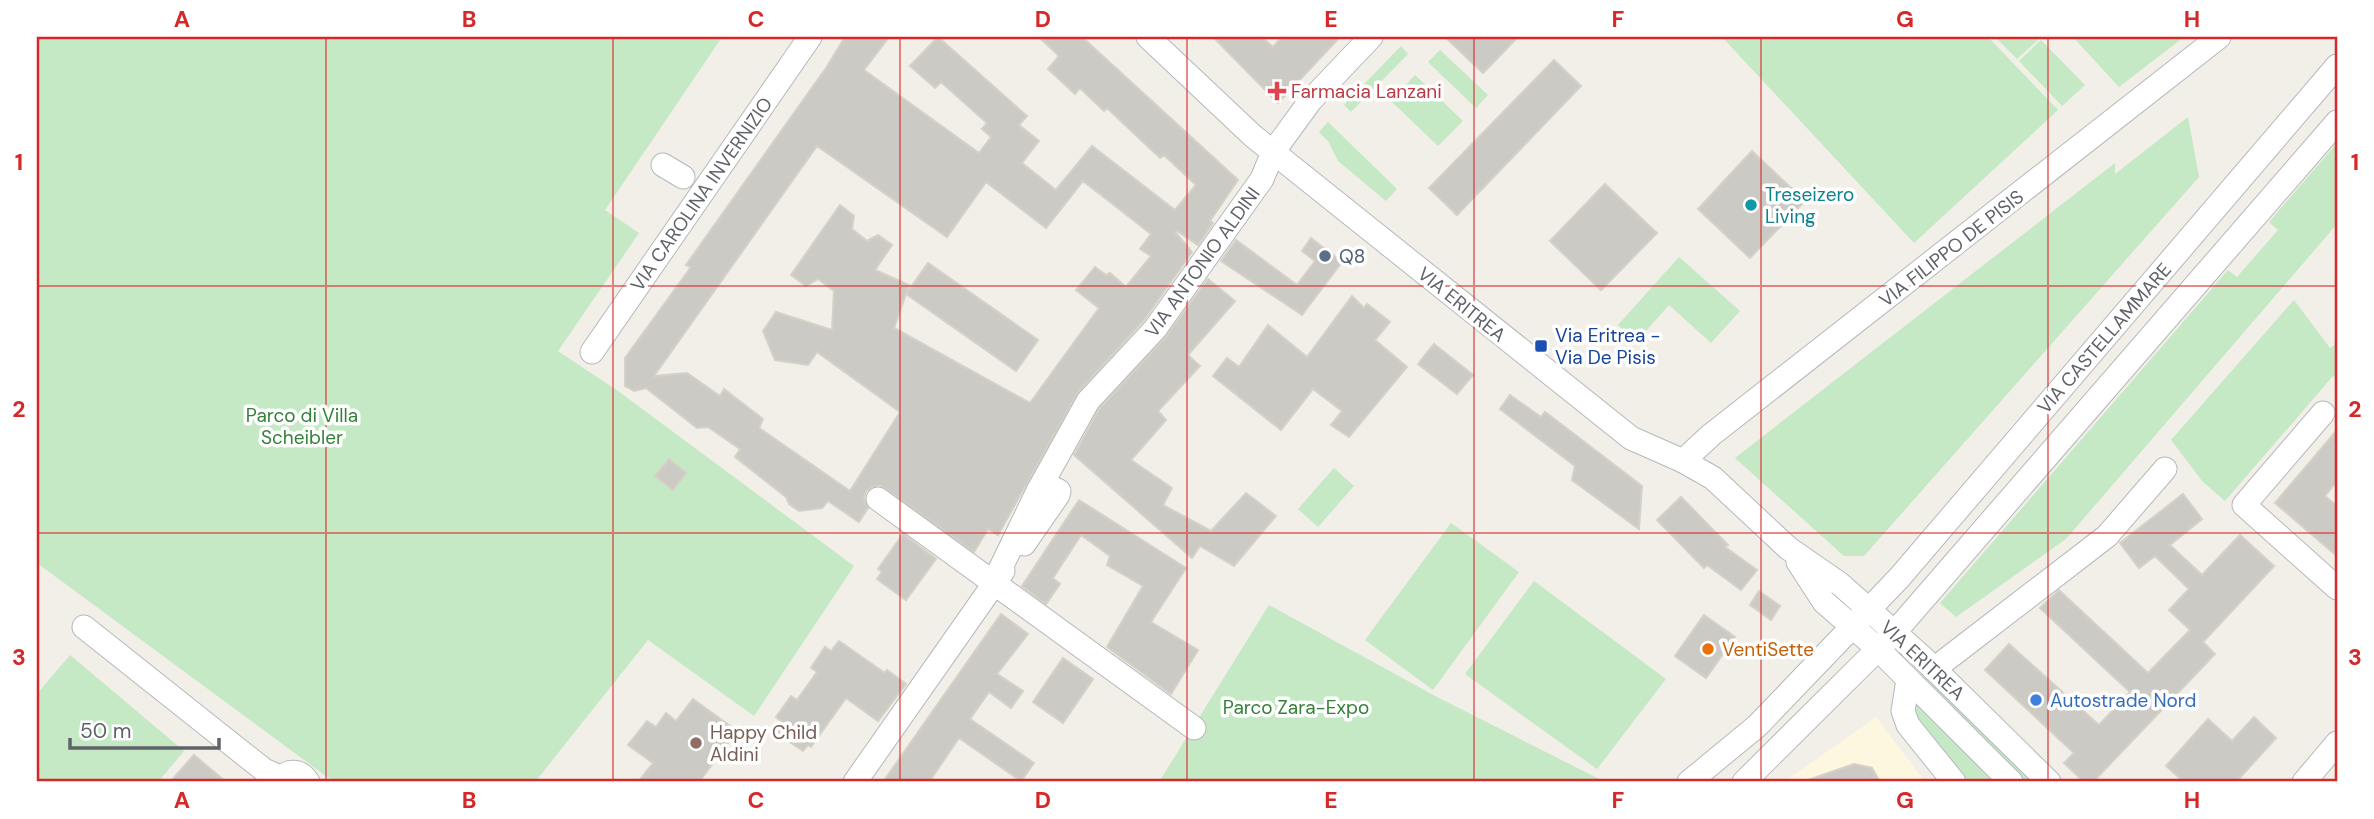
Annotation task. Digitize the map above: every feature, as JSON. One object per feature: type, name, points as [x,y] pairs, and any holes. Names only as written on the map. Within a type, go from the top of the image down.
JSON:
[{"type":"street","name":"VIA CAROLINA INVERNIZIO","points":[[592,352],[810,37]]},
{"type":"street","name":"VIA ERITREA","points":[[1148,37],[1273,152],[1631,438],[1684,461],[1713,478],[1788,548],[1840,584],[1869,610],[1908,680],[2011,782]]},
{"type":"street","name":"VIA ANTONIO ALDINI","points":[[855,782],[994,582],[1038,491],[1088,401],[1155,329],[1262,179],[1273,152],[1311,100],[1371,37]]},
{"type":"street","name":"VIA FILIPPO DE PISIS","points":[[1684,461],[1711,435],[2219,37]]},
{"type":"street","name":"VIA CASTELLAMMARE","points":[[1689,782],[1757,726],[1899,578],[2337,65]]},
{"type":"street","name":"VIA CASTELLAMMARE","points":[[1744,782],[1885,641],[2337,122]]},
{"type":"street","points":[[663,165],[683,177]]},
{"type":"street","points":[[2323,413],[2244,505],[2337,587]]},
{"type":"street","points":[[1934,668],[2107,536],[2165,468]]},
{"type":"street","points":[[878,499],[1194,728]]},
{"type":"street","name":"VIA ERITREA","points":[[1788,548],[1824,601],[1853,626],[1934,668],[2049,782]]},
{"type":"street","points":[[83,627],[264,770],[280,780],[295,772],[304,776],[308,782]]},
{"type":"street","points":[[1908,680],[1904,717],[1919,741],[1954,782]]},
{"type":"street","points":[[2304,782],[2337,743]]},
{"type":"shaded area","points":[[1876,717],[1925,782],[1784,782]]},
{"type":"green space","name":"Parco di Villa Scheibler","points":[[37,37],[722,37],[605,210],[639,233],[558,351],[618,391],[854,566],[754,716],[648,640],[535,782],[334,782],[37,563]]},
{"type":"green space","points":[[1722,37],[1988,37],[2058,110],[1914,243]]},
{"type":"green space","points":[[1995,37],[2039,37],[2040,38],[2017,59]]},
{"type":"green space","points":[[2073,37],[2184,37],[2119,87]]},
{"type":"green space","points":[[2041,40],[2085,85],[2062,106],[2019,61]]},
{"type":"green space","points":[[1401,46],[1408,54],[1351,112],[1344,105]]},
{"type":"green space","points":[[1440,50],[1488,95],[1476,108],[1428,62]]},
{"type":"green space","points":[[1415,75],[1463,121],[1438,146],[1391,101]]},
{"type":"green space","points":[[2188,117],[2199,177],[1864,556],[1844,556],[1735,458],[2115,163],[2115,174]]},
{"type":"green space","points":[[1328,122],[1397,189],[1386,201],[1338,161],[1328,141],[1319,132]]},
{"type":"green space","points":[[2337,143],[2337,224],[2066,539],[1956,617],[1940,603],[2228,270],[2237,277],[2278,230],[2269,222]]},
{"type":"green space","points":[[1679,257],[1740,311],[1711,343],[1669,305],[1636,342],[1618,325]]},
{"type":"green space","points":[[2294,300],[2330,348],[2334,345],[2337,329],[2337,379],[2333,376],[2225,501],[2203,482],[2171,440]]},
{"type":"green space","points":[[1334,468],[1354,486],[1318,527],[1298,509]]},
{"type":"green space","points":[[1451,523],[1519,572],[1433,690],[1365,640]]},
{"type":"green space","points":[[1534,581],[1666,679],[1597,769],[1465,674]]},
{"type":"green space","name":"Parco Zara-Expo","points":[[1269,605],[1437,697],[1605,782],[1159,782]]},
{"type":"green space","points":[[70,655],[184,751],[158,782],[37,782],[37,694]]},
{"type":"green space","points":[[1923,670],[2033,782],[2024,782],[1920,673]]},
{"type":"green space","points":[[1915,700],[2001,782],[1962,782],[1916,723]]},
{"type":"building","points":[[845,37],[889,37],[864,70],[979,153],[991,137],[982,129],[987,123],[941,82],[935,88],[910,66],[938,37],[1027,116],[1019,125],[1039,141],[1022,163],[1056,190],[1092,146],[1175,210],[1196,185],[1164,155],[1160,158],[1107,108],[1104,111],[1080,88],[1075,94],[1048,69],[1059,56],[1039,37],[1082,37],[1238,180],[1210,221],[1213,223],[1198,245],[1175,232],[1192,252],[1144,320],[1078,392],[998,535],[988,529],[974,552],[880,485],[866,491],[864,498],[868,508],[859,522],[828,501],[822,508],[799,511],[789,504],[786,497],[735,457],[740,449],[708,427],[697,428],[646,388],[634,391],[625,386],[625,358],[691,267],[686,265],[826,68]],"holes":[[[817,146],[947,237],[986,182],[1046,228],[1083,181],[1151,234],[1140,249],[1151,256],[1126,287],[1110,273],[1106,275],[1095,267],[1076,290],[1099,308],[1030,403],[894,328],[909,285],[875,270],[892,245],[878,235],[867,241],[852,229],[854,216],[840,205],[791,275],[806,286],[818,279],[834,291],[832,330],[776,312],[763,331],[775,360],[808,365],[817,352],[900,412],[850,491],[759,428],[763,419],[724,389],[720,396],[687,373],[654,376]]]},
{"type":"building","points":[[1213,37],[1262,37],[1273,47],[1282,37],[1340,37],[1278,103]]},
{"type":"building","points":[[1445,37],[1518,37],[1483,73]]},
{"type":"building","points":[[1554,60],[1581,86],[1457,215],[1429,188]]},
{"type":"building","name":"Treseizero Living","points":[[1752,151],[1805,201],[1750,258],[1698,209]]},
{"type":"building","points":[[1605,184],[1657,233],[1601,290],[1550,241]]},
{"type":"building","points":[[1311,238],[1342,262],[1302,315],[1221,261],[1236,240],[1297,285],[1315,261],[1302,251]]},
{"type":"building","points":[[928,263],[1038,340],[1016,371],[906,294]]},
{"type":"building","points":[[1208,279],[1235,301],[1188,355],[1200,366],[1158,411],[1166,420],[1131,460],[1172,488],[1163,505],[1211,531],[1246,493],[1276,516],[1234,566],[1200,546],[1192,558],[1074,455],[1099,409],[1165,338]]},
{"type":"building","points":[[1352,296],[1364,308],[1367,304],[1390,322],[1375,340],[1407,367],[1349,437],[1331,425],[1342,411],[1313,389],[1281,430],[1213,376],[1227,358],[1239,367],[1268,325],[1307,357]]},
{"type":"building","points":[[1434,344],[1473,375],[1457,394],[1418,364]]},
{"type":"building","points":[[1510,395],[1541,417],[1545,412],[1642,486],[1639,529],[1572,480],[1575,466],[1500,409]]},
{"type":"building","points":[[2337,430],[2337,481],[2325,496],[2337,506],[2337,556],[2275,503]]},
{"type":"building","points":[[669,459],[686,473],[673,490],[655,476]]},
{"type":"building","points":[[2183,494],[2202,519],[2170,545],[2202,575],[2240,535],[2274,566],[2203,642],[2215,654],[2093,782],[2084,782],[2064,763],[2074,753],[1985,670],[2009,644],[2099,725],[2130,692],[2040,608],[2059,590],[2148,673],[2190,630],[2169,610],[2189,589],[2155,556],[2139,568],[2120,543]]},
{"type":"building","points":[[1681,497],[1728,545],[1725,547],[1757,570],[1741,590],[1707,565],[1704,568],[1657,520]]},
{"type":"building","points":[[1079,500],[1186,568],[1151,622],[1198,650],[1171,694],[1107,647],[1143,586],[1107,565],[1110,556],[1081,535],[1053,578],[1060,584],[1046,604],[1022,586]]},
{"type":"building","points":[[903,534],[936,559],[906,600],[877,579],[882,572],[878,569]]},
{"type":"building","points":[[1759,591],[1780,606],[1771,620],[1750,605]]},
{"type":"building","points":[[1001,614],[1028,634],[997,674],[1023,691],[1011,708],[989,692],[970,719],[1034,763],[1021,781],[959,738],[929,782],[883,782]]},
{"type":"building","points":[[1704,615],[1735,637],[1706,678],[1675,656]]},
{"type":"building","points":[[839,641],[906,684],[878,721],[846,698],[811,747],[808,745],[803,751],[775,732],[782,722],[776,717],[791,696],[797,700],[817,672],[811,668],[825,647],[831,651]]},
{"type":"building","points":[[1063,658],[1093,679],[1063,723],[1033,702]]},
{"type":"building","points":[[693,699],[737,731],[699,782],[638,782],[653,763],[628,745],[647,721],[656,727],[666,713],[676,721]]},
{"type":"building","points":[[2254,717],[2276,738],[2236,782],[2184,782],[2166,766],[2208,719],[2232,741]]},
{"type":"building","points":[[194,755],[226,782],[170,782]]},
{"type":"building","points":[[1854,764],[1872,768],[1880,782],[1808,782],[1808,780]]},
{"type":"place","name":"Farmacia Lanzani","points":[[1277,91]]},
{"type":"place","name":"Treseizero Living","points":[[1751,205]]},
{"type":"place","name":"Q8","points":[[1325,256]]},
{"type":"place","name":"Via Eritrea - Via De Pisis","points":[[1541,346]]},
{"type":"place","name":"VentiSette","points":[[1708,649]]},
{"type":"place","name":"Autostrade Nord","points":[[2036,700]]},
{"type":"place","name":"Happy Child Aldini","points":[[696,743]]}]
